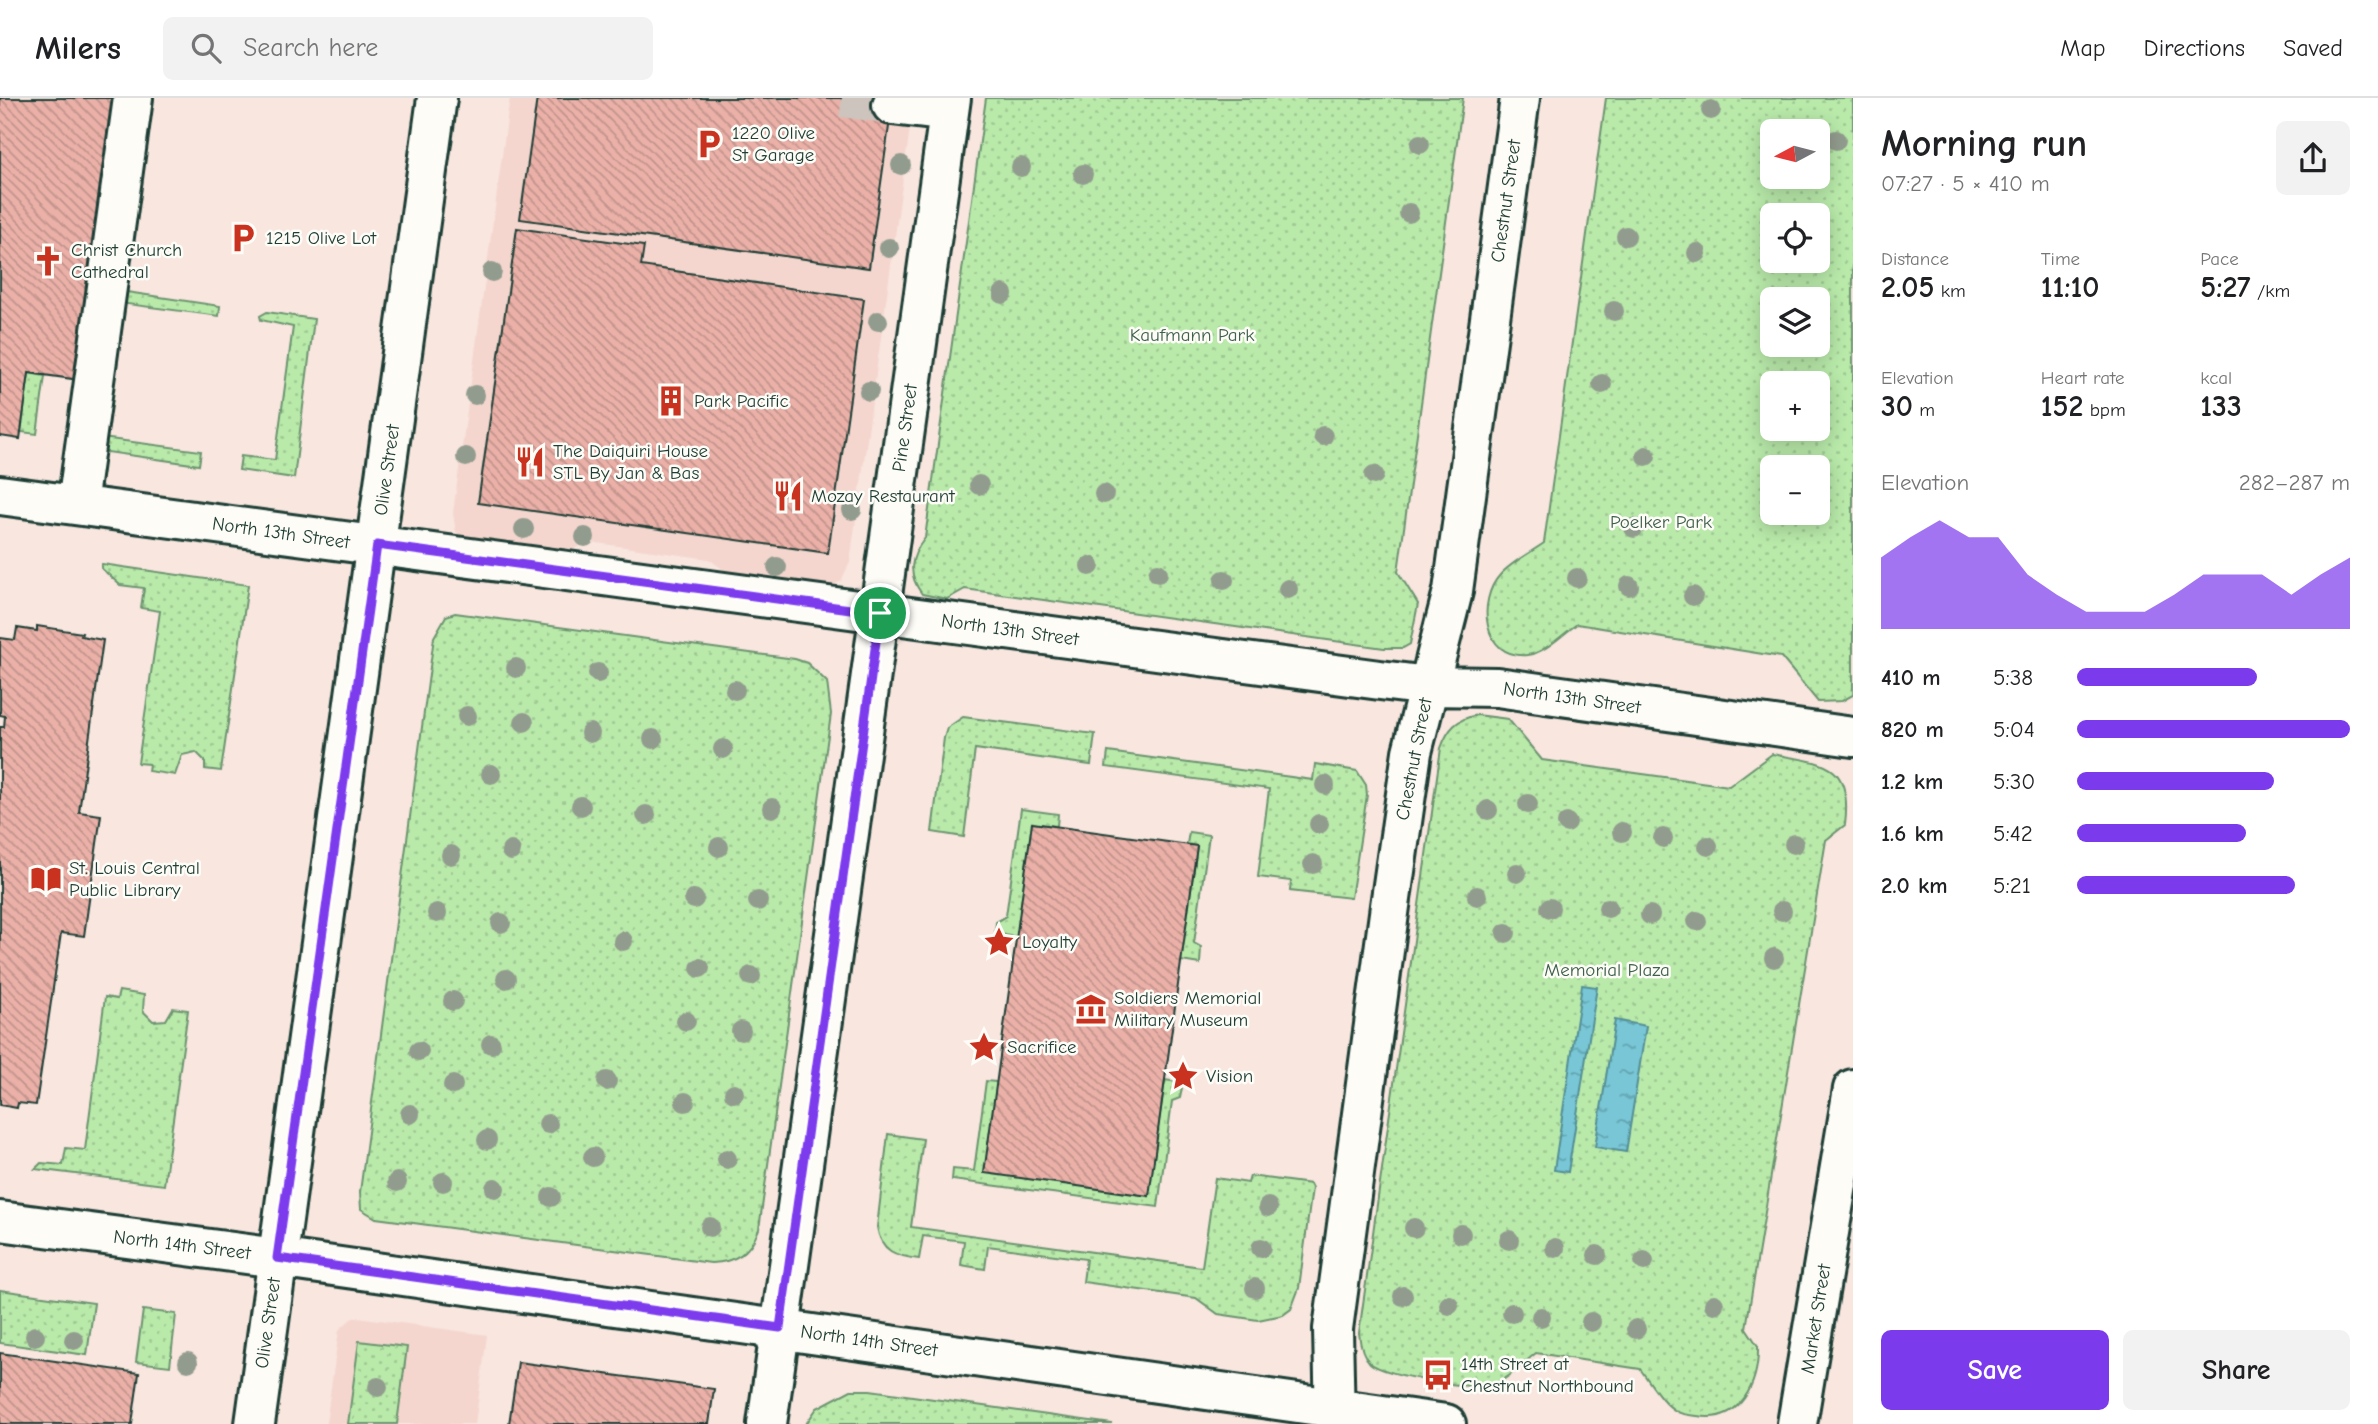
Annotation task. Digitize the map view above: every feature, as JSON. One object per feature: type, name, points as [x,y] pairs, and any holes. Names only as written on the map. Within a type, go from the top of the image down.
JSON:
[{"type":"street","points":[[77,505],[133,98]]},
{"type":"street","name":"Olive Street","points":[[255,1424],[437,98]]},
{"type":"street","name":"Chestnut Street","points":[[1335,1417],[1333,1329],[1412,752],[1453,591],[1520,98]]},
{"type":"street","points":[[892,104],[950,105]]},
{"type":"street","name":"Pine Street","points":[[767,1424],[950,105]]},
{"type":"street","name":"North 13th Street","points":[[0,495],[1428,686],[1497,687],[1853,737]]},
{"type":"street","name":"Market Street","points":[[1797,1424],[1853,1089]]},
{"type":"street","name":"North 14th Street","points":[[0,1222],[780,1328],[1335,1417],[1446,1424]]},
{"type":"shaded area","points":[[510,98],[914,98],[850,562],[841,581],[831,587],[819,588],[731,575],[709,559],[590,542],[567,552],[464,538],[456,532],[453,513]]},
{"type":"shaded area","points":[[357,1317],[487,1335],[475,1424],[326,1424],[339,1330]]},
{"type":"green space","name":"Kaufmann Park","points":[[986,98],[1463,98],[1398,572],[1418,604],[1410,644],[1403,648],[1384,648],[965,589],[947,599],[922,594],[914,579],[912,566],[916,552],[925,538]]},
{"type":"green space","name":"Poelker Park","points":[[1606,98],[1853,98],[1853,695],[1842,701],[1818,702],[1781,657],[1577,624],[1540,651],[1527,655],[1512,654],[1501,648],[1493,638],[1488,626],[1487,612],[1493,586],[1504,570],[1544,543]]},
{"type":"green space","points":[[120,291],[220,306],[219,316],[119,303]]},
{"type":"green space","points":[[267,312],[314,319],[294,478],[239,470],[241,456],[275,460],[293,327],[261,320],[260,316]]},
{"type":"green space","points":[[29,373],[45,376],[37,434],[21,432]]},
{"type":"green space","points":[[102,438],[201,451],[199,465],[100,451]]},
{"type":"green space","points":[[102,564],[248,585],[221,771],[205,769],[205,761],[196,752],[182,755],[175,775],[148,771],[149,764],[138,763],[160,611],[141,608],[144,588],[120,585],[101,568]]},
{"type":"green space","points":[[455,613],[795,659],[807,663],[827,682],[831,714],[759,1229],[746,1250],[728,1261],[711,1263],[376,1218],[361,1209],[360,1192],[434,637],[446,616]]},
{"type":"green space","name":"Memorial Plaza","points":[[1477,715],[1508,719],[1542,760],[1729,786],[1772,754],[1819,763],[1830,768],[1844,788],[1845,825],[1826,840],[1746,1328],[1758,1346],[1755,1374],[1744,1398],[1725,1414],[1712,1417],[1678,1412],[1661,1398],[1640,1369],[1536,1353],[1498,1383],[1468,1386],[1410,1377],[1378,1368],[1370,1363],[1362,1349],[1359,1333],[1441,748],[1454,726]]},
{"type":"green space","points":[[963,717],[1095,734],[1091,765],[975,749],[964,837],[932,832],[944,738],[947,728]]},
{"type":"green space","points":[[1108,752],[1313,780],[1315,764],[1357,771],[1366,785],[1367,795],[1351,898],[1290,891],[1291,881],[1258,877],[1269,789],[1106,767]]},
{"type":"green space","points":[[1021,809],[1058,814],[1057,826],[1032,823],[1017,937],[995,934],[996,922],[1006,916]]},
{"type":"green space","points":[[1189,832],[1209,835],[1194,943],[1201,947],[1200,964],[1181,961],[1197,846],[1187,844]]},
{"type":"green space","points":[[119,991],[144,995],[143,1011],[153,1021],[166,1020],[173,1008],[188,1010],[164,1185],[35,1169],[41,1163],[63,1165],[66,1148],[85,1150],[105,997],[117,999]]},
{"type":"green space","points":[[1165,1080],[1183,1083],[1180,1098],[1172,1101],[1158,1207],[952,1180],[953,1169],[974,1171],[986,1081],[996,1082],[1148,1196]]},
{"type":"green space","points":[[888,1134],[923,1139],[911,1227],[1202,1267],[1215,1178],[1248,1183],[1250,1176],[1310,1184],[1312,1188],[1299,1288],[1291,1309],[1283,1315],[1258,1320],[1218,1314],[1196,1298],[1083,1282],[1086,1259],[988,1246],[985,1269],[961,1265],[964,1241],[923,1236],[919,1259],[897,1254],[882,1242],[877,1227]]},
{"type":"green space","points":[[0,1290],[94,1303],[87,1355],[0,1343]]},
{"type":"green space","points":[[143,1310],[176,1314],[170,1366],[136,1362]]},
{"type":"green space","points":[[359,1341],[407,1347],[397,1424],[348,1424]]},
{"type":"green space","points":[[851,1390],[870,1390],[1112,1424],[806,1424],[817,1408]]},
{"type":"water","points":[[1582,985],[1597,987],[1568,1172],[1554,1170]]},
{"type":"water","points":[[1615,1020],[1646,1026],[1626,1152],[1595,1147]]},
{"type":"building","name":"Christ Church Cathedral","points":[[0,98],[119,98],[80,380],[29,373],[20,439],[0,436]]},
{"type":"building","name":"1220 Olive St Garage","points":[[537,98],[893,98],[869,268],[520,219]]},
{"type":"building","name":"Park Pacific","points":[[517,228],[644,246],[641,266],[864,299],[828,553],[478,503]]},
{"type":"building","name":"St. Louis Central Public Library","points":[[37,626],[82,633],[81,636],[103,640],[79,812],[101,815],[84,936],[61,933],[36,1105],[18,1103],[17,1108],[0,1105],[0,727],[4,727],[5,716],[0,715],[0,638],[15,640],[17,628],[37,631]]},
{"type":"building","name":"Soldiers Memorial Military Museum","points":[[1032,823],[1197,846],[1149,1196],[984,1173]]},
{"type":"building","points":[[0,1353],[139,1373],[132,1424],[0,1424]]},
{"type":"building","points":[[518,1362],[714,1389],[709,1424],[509,1424]]},
{"type":"tunnel","points":[[842,98],[892,105]]},
{"type":"place","name":"1220 Olive St Garage","points":[[709,144]]},
{"type":"place","name":"1215 Olive Lot","points":[[243,238]]},
{"type":"place","name":"Christ Church Cathedral","points":[[48,261]]},
{"type":"place","name":"Park Pacific","points":[[671,401]]},
{"type":"place","name":"The Daiquiri House STL By Jan & Bas","points":[[530,462]]},
{"type":"place","name":"Mozay Restaurant","points":[[788,496]]},
{"type":"place","name":"St. Louis Central Public Library","points":[[46,879]]},
{"type":"place","name":"Loyalty","points":[[999,942]]},
{"type":"place","name":"Soldiers Memorial Military Museum","points":[[1091,1009]]},
{"type":"place","name":"Sacrifice","points":[[984,1047]]},
{"type":"place","name":"Vision","points":[[1183,1076]]},
{"type":"place","name":"14th Street at Chestnut Northbound","points":[[1438,1375]]},
{"type":"route","points":[[377,545],[880,613],[780,1328],[277,1258],[377,545]]}]
